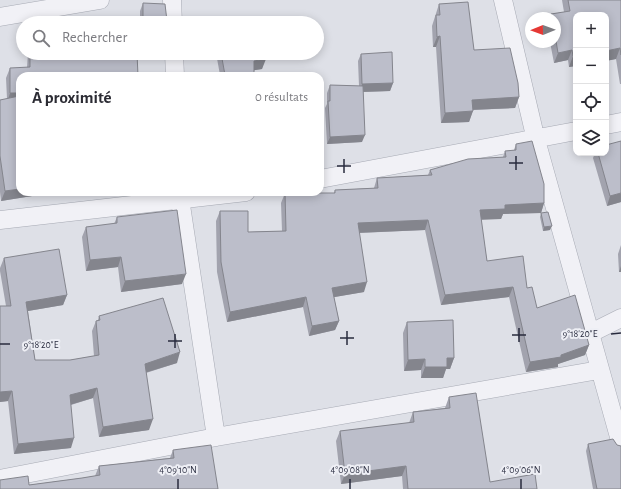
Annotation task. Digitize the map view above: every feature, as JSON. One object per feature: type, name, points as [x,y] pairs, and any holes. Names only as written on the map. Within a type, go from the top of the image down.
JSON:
[{"type":"street","points":[[0,17],[100,0]]},
{"type":"street","points":[[172,0],[173,16]]},
{"type":"street","points":[[503,0],[536,140],[599,370],[621,444]]},
{"type":"street","points":[[174,60],[175,72]]},
{"type":"street","points":[[609,124],[621,122]]},
{"type":"street","points":[[324,178],[536,140],[573,132]]},
{"type":"street","points":[[0,220],[179,196],[216,437]]},
{"type":"street","points":[[589,334],[621,318]]},
{"type":"street","points":[[0,479],[216,437],[599,370]]},
{"type":"building","points":[[568,0],[621,0],[621,55],[620,48],[609,50],[609,12],[573,12],[573,56],[572,50],[558,53],[557,48],[561,48],[561,12],[570,11]]},
{"type":"building","points":[[468,2],[474,50],[510,48],[518,83],[519,97],[472,100],[473,111],[445,113],[440,36],[437,37],[436,15],[440,15],[439,4]]},
{"type":"building","points":[[143,3],[165,4],[166,16],[143,16]]},
{"type":"building","points":[[392,52],[393,83],[362,84],[361,54]]},
{"type":"building","points":[[30,60],[137,60],[138,72],[16,72],[16,93],[10,93],[10,68],[30,67]]},
{"type":"building","points":[[222,60],[260,60],[254,61],[254,72],[224,72]]},
{"type":"building","points":[[330,85],[363,86],[365,135],[330,137],[328,101],[330,101]]},
{"type":"building","points":[[16,97],[16,190],[5,191],[0,156],[0,100]]},
{"type":"building","points":[[532,141],[544,184],[544,203],[505,205],[505,209],[480,210],[487,261],[523,256],[527,288],[532,287],[537,308],[575,295],[589,345],[561,355],[561,357],[530,362],[513,287],[445,295],[428,220],[358,223],[367,282],[332,288],[339,321],[312,326],[306,297],[230,312],[221,262],[220,211],[248,211],[248,232],[286,231],[285,196],[324,196],[324,193],[335,193],[335,190],[378,188],[377,178],[432,175],[430,170],[468,159],[506,157],[505,151],[516,150],[516,144]]},
{"type":"building","points":[[621,141],[621,193],[610,196],[599,156],[609,156],[609,144]]},
{"type":"building","points":[[177,210],[186,274],[125,281],[121,257],[90,260],[86,227],[117,223],[117,217]]},
{"type":"building","points":[[548,212],[552,226],[544,227],[541,213]]},
{"type":"building","points":[[59,249],[67,295],[26,302],[35,360],[70,360],[99,355],[96,321],[100,320],[99,316],[163,298],[180,352],[145,364],[153,419],[103,427],[97,388],[70,395],[74,438],[18,444],[12,391],[0,392],[0,306],[11,306],[4,258]]},
{"type":"building","points":[[453,320],[454,358],[447,358],[447,367],[425,367],[425,359],[408,360],[407,322]]},
{"type":"building","points":[[476,393],[490,482],[535,474],[537,489],[408,489],[406,466],[345,474],[340,431],[414,422],[413,412],[450,408],[449,397]]},
{"type":"building","points":[[613,439],[617,445],[621,446],[621,489],[597,489],[588,444]]},
{"type":"building","points":[[211,445],[218,489],[0,489],[0,480],[28,476],[29,485],[82,478],[100,475],[99,466],[174,458],[173,450]]}]
